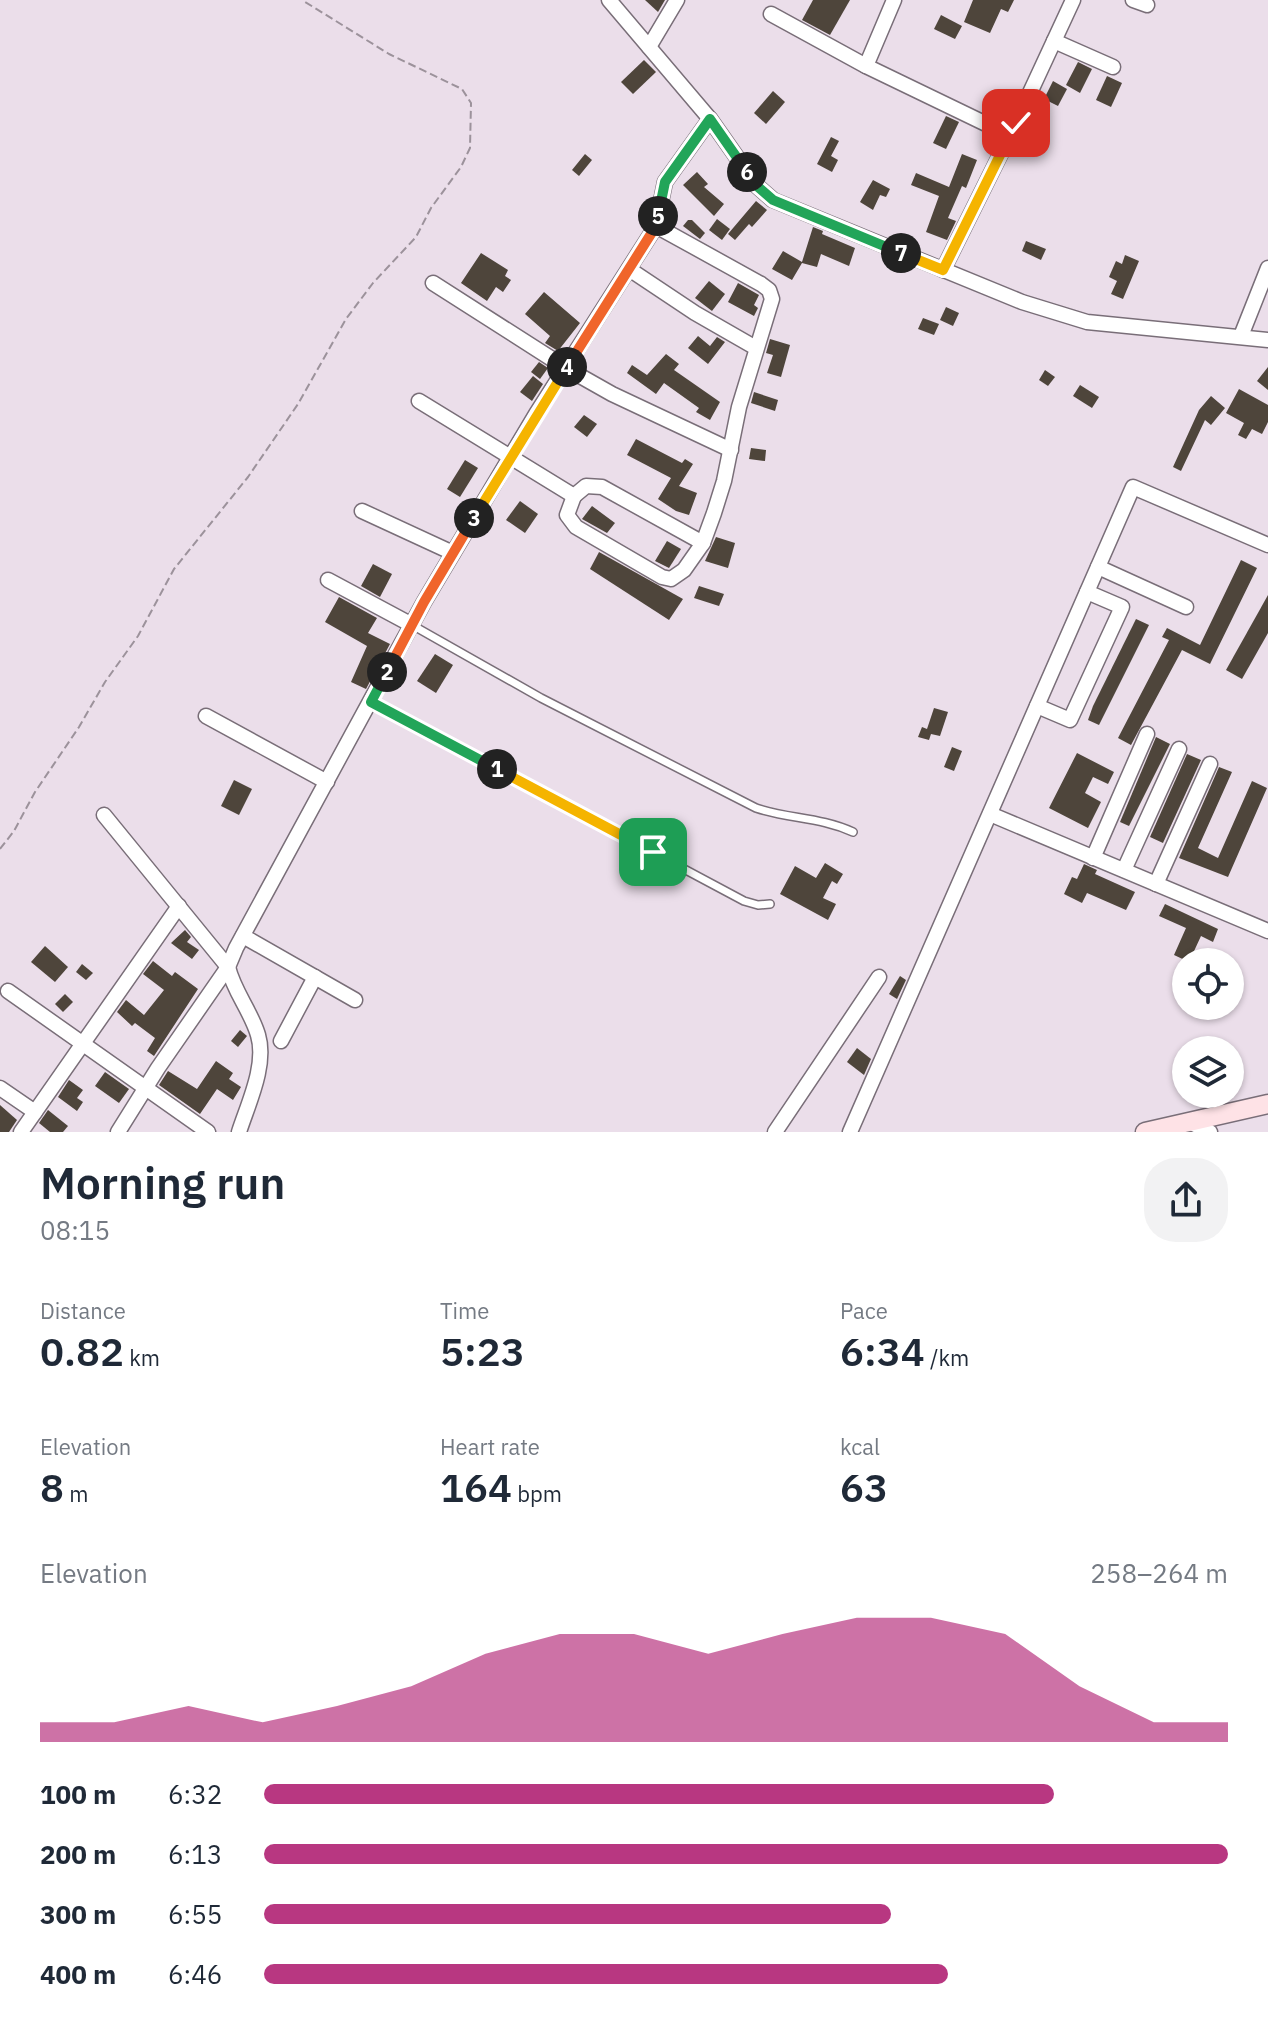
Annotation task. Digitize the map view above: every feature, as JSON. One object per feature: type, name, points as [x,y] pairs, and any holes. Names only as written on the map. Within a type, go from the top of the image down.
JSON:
[{"type":"main road","points":[[1145,1132],[1268,1104]]},
{"type":"street","points":[[609,0],[710,119],[757,186],[773,200],[1022,302],[1087,322],[1268,340]]},
{"type":"street","points":[[649,47],[677,0]]},
{"type":"street","points":[[866,66],[894,0]]},
{"type":"street","points":[[943,270],[1073,0]]},
{"type":"street","points":[[771,14],[866,66],[1009,135]]},
{"type":"street","points":[[1054,41],[1113,67]]},
{"type":"street","points":[[118,1132],[228,967],[412,625],[509,458],[656,226],[665,182],[710,119]]},
{"type":"street","points":[[656,226],[769,290],[772,299],[739,407],[719,500],[703,543],[678,576],[671,579],[662,577],[576,527],[567,515],[574,496],[586,486],[602,487],[703,543]]},
{"type":"street","points":[[1241,336],[1268,268]]},
{"type":"street","points":[[629,269],[695,313],[756,348]]},
{"type":"street","points":[[433,283],[566,368],[641,409],[731,450]]},
{"type":"street","points":[[419,401],[574,496]]},
{"type":"street","points":[[850,1132],[1133,487],[1268,545]]},
{"type":"street","points":[[362,511],[453,553]]},
{"type":"street","points":[[1098,567],[1186,607]]},
{"type":"street","points":[[328,580],[412,625]]},
{"type":"street","points":[[1037,706],[1070,720],[1122,607],[1087,592]]},
{"type":"street","points":[[206,716],[327,782]]},
{"type":"street","points":[[1093,858],[1147,734]]},
{"type":"street","points":[[1124,870],[1179,749]]},
{"type":"street","points":[[1156,884],[1210,764]]},
{"type":"street","points":[[990,814],[1268,931]]},
{"type":"street","points":[[104,815],[228,967],[259,1037],[260,1057],[239,1132]]},
{"type":"street","points":[[21,1132],[179,906]]},
{"type":"street","points":[[243,936],[355,1000]]},
{"type":"street","points":[[281,1041],[315,977]]},
{"type":"street","points":[[775,1132],[879,977]]},
{"type":"street","points":[[8,991],[208,1132]]},
{"type":"street","points":[[0,1088],[35,1112]]},
{"type":"street","points":[[1189,1122],[1210,1132]]},
{"type":"lane","points":[[412,625],[541,698],[756,808],[832,822],[853,832]]},
{"type":"lane","points":[[371,702],[744,901],[770,904]]},
{"type":"path","points":[[0,849],[105,682],[138,636],[174,569],[248,477],[298,404],[341,326],[373,283],[416,237],[470,148],[471,103],[462,89],[389,54],[302,0]]},
{"type":"building","points":[[645,0],[665,0],[658,12]]},
{"type":"building","points":[[813,0],[850,0],[830,35],[802,20]]},
{"type":"building","points":[[973,0],[1014,0],[1008,12],[1001,9],[990,33],[964,22]]},
{"type":"building","points":[[941,15],[962,26],[955,39],[934,29]]},
{"type":"building","points":[[644,60],[656,72],[633,94],[621,82]]},
{"type":"building","points":[[1078,62],[1092,69],[1080,93],[1066,85]]},
{"type":"building","points":[[1107,76],[1122,83],[1111,107],[1096,100]]},
{"type":"building","points":[[1053,81],[1067,89],[1058,106],[1044,99]]},
{"type":"building","points":[[773,91],[785,102],[766,124],[754,113]]},
{"type":"building","points":[[946,116],[959,122],[946,149],[933,143]]},
{"type":"building","points":[[831,137],[839,141],[831,156],[838,160],[832,172],[817,164]]},
{"type":"building","points":[[585,154],[592,160],[579,176],[572,170]]},
{"type":"building","points":[[962,154],[977,160],[966,188],[962,186],[948,218],[956,221],[947,240],[926,232],[939,196],[911,185],[916,173],[949,187]]},
{"type":"building","points":[[697,172],[708,184],[704,187],[724,204],[714,216],[683,185]]},
{"type":"building","points":[[873,180],[890,189],[886,197],[880,195],[873,210],[860,202]]},
{"type":"building","points":[[756,201],[767,210],[735,240],[728,234]]},
{"type":"building","points":[[717,219],[730,229],[722,240],[709,230]]},
{"type":"building","points":[[692,220],[705,233],[700,239],[683,226]]},
{"type":"building","points":[[813,227],[855,248],[849,266],[821,254],[817,267],[802,263],[792,280],[772,269],[783,251],[802,262]]},
{"type":"building","points":[[1026,241],[1046,249],[1041,260],[1022,251]]},
{"type":"building","points":[[481,253],[508,270],[505,276],[511,280],[503,292],[496,287],[487,301],[461,283]]},
{"type":"building","points":[[1125,255],[1139,261],[1123,299],[1111,294],[1117,281],[1109,277],[1116,261],[1122,264]]},
{"type":"building","points":[[709,281],[725,294],[712,311],[695,298]]},
{"type":"building","points":[[738,283],[759,295],[754,305],[758,308],[754,316],[728,302]]},
{"type":"building","points":[[544,292],[580,323],[558,351],[545,343],[550,336],[525,314]]},
{"type":"building","points":[[946,307],[959,313],[953,326],[940,320]]},
{"type":"building","points":[[923,318],[939,324],[934,335],[918,329]]},
{"type":"building","points":[[698,336],[710,346],[717,337],[725,342],[708,364],[688,348]]},
{"type":"building","points":[[770,339],[790,345],[781,377],[767,373],[773,355],[766,353]]},
{"type":"building","points":[[666,354],[679,364],[674,370],[720,402],[710,420],[696,412],[699,408],[664,383],[656,394],[627,373],[632,365],[647,375]]},
{"type":"building","points":[[539,362],[548,368],[540,379],[531,372]]},
{"type":"building","points":[[1268,367],[1268,390],[1257,381]]},
{"type":"building","points":[[1045,370],[1055,377],[1048,386],[1039,380]]},
{"type":"building","points":[[533,376],[543,384],[532,401],[520,392]]},
{"type":"building","points":[[1080,385],[1099,397],[1092,408],[1073,396]]},
{"type":"building","points":[[1239,389],[1268,405],[1268,422],[1262,434],[1252,429],[1246,439],[1238,435],[1244,423],[1226,413]]},
{"type":"building","points":[[754,392],[778,400],[775,411],[751,403]]},
{"type":"building","points":[[1211,396],[1225,408],[1211,425],[1205,420],[1181,471],[1173,467],[1199,410]]},
{"type":"building","points":[[584,415],[597,424],[587,437],[574,427]]},
{"type":"building","points":[[636,439],[682,463],[685,459],[693,464],[679,486],[697,493],[689,515],[676,511],[658,499],[671,478],[627,455]]},
{"type":"building","points":[[751,448],[766,450],[765,461],[749,459]]},
{"type":"building","points":[[465,460],[478,468],[460,497],[447,489]]},
{"type":"building","points":[[520,501],[538,514],[525,533],[506,520]]},
{"type":"building","points":[[592,506],[615,523],[607,533],[582,519]]},
{"type":"building","points":[[716,537],[735,543],[728,568],[705,561]]},
{"type":"building","points":[[667,541],[681,549],[669,568],[655,561]]},
{"type":"building","points":[[599,552],[683,599],[669,620],[590,569]]},
{"type":"building","points":[[1241,560],[1257,568],[1210,664],[1182,650],[1131,745],[1118,738],[1169,640],[1162,637],[1167,628],[1200,645]]},
{"type":"building","points":[[373,564],[392,574],[380,597],[361,586]]},
{"type":"building","points":[[699,586],[724,594],[719,606],[694,598]]},
{"type":"building","points":[[1268,595],[1268,633],[1242,679],[1226,670]]},
{"type":"building","points":[[339,597],[377,618],[368,633],[390,644],[366,689],[351,682],[367,646],[325,622]]},
{"type":"building","points":[[1136,619],[1149,625],[1099,725],[1088,720]]},
{"type":"building","points":[[435,654],[453,665],[436,693],[417,681]]},
{"type":"building","points":[[934,708],[948,712],[940,736],[931,734],[929,740],[918,737],[922,727],[927,729]]},
{"type":"building","points":[[1156,737],[1170,744],[1129,826],[1120,822]]},
{"type":"building","points":[[952,747],[962,751],[954,771],[944,767]]},
{"type":"building","points":[[1077,753],[1114,772],[1108,784],[1093,777],[1085,793],[1101,802],[1088,828],[1049,808]]},
{"type":"building","points":[[1187,754],[1201,760],[1163,843],[1150,837]]},
{"type":"building","points":[[1219,767],[1232,772],[1198,848],[1218,858],[1252,781],[1267,788],[1228,877],[1179,858]]},
{"type":"building","points":[[234,780],[252,789],[239,815],[221,806]]},
{"type":"building","points":[[825,863],[843,874],[837,884],[832,881],[823,898],[836,904],[828,920],[780,894],[795,866],[816,878]]},
{"type":"building","points":[[1084,864],[1097,870],[1095,874],[1135,892],[1126,910],[1087,893],[1082,903],[1064,894],[1072,877],[1077,879]]},
{"type":"building","points":[[1165,904],[1218,929],[1213,942],[1201,936],[1195,948],[1177,948],[1186,928],[1159,916]]},
{"type":"building","points":[[185,930],[191,937],[187,942],[199,950],[192,959],[171,943]]},
{"type":"building","points":[[45,946],[68,967],[55,982],[31,962]]},
{"type":"building","points":[[153,961],[172,976],[175,972],[198,989],[154,1056],[147,1051],[155,1038],[135,1023],[132,1026],[117,1012],[126,1000],[144,1015],[164,990],[143,974]]},
{"type":"building","points":[[82,964],[93,973],[86,980],[76,972]]},
{"type":"building","points":[[900,976],[906,980],[897,999],[889,994]]},
{"type":"building","points":[[65,994],[73,1002],[63,1012],[55,1004]]},
{"type":"building","points":[[240,1030],[247,1036],[238,1047],[231,1041]]},
{"type":"building","points":[[857,1048],[871,1059],[864,1075],[847,1062]]},
{"type":"building","points":[[216,1061],[233,1073],[229,1079],[241,1087],[233,1100],[217,1089],[200,1114],[159,1085],[168,1071],[197,1089]]},
{"type":"building","points":[[105,1072],[129,1089],[119,1103],[95,1086]]},
{"type":"building","points":[[69,1080],[83,1090],[77,1098],[83,1102],[77,1111],[58,1097]]},
{"type":"building","points":[[0,1105],[17,1120],[9,1132],[0,1132]]},
{"type":"building","points":[[48,1110],[68,1126],[63,1132],[50,1132],[39,1123]]},
{"type":"route","points":[[653,852],[371,702],[424,602],[509,458],[656,226],[665,182],[710,119],[757,186],[773,200],[943,270],[1016,123]]}]
